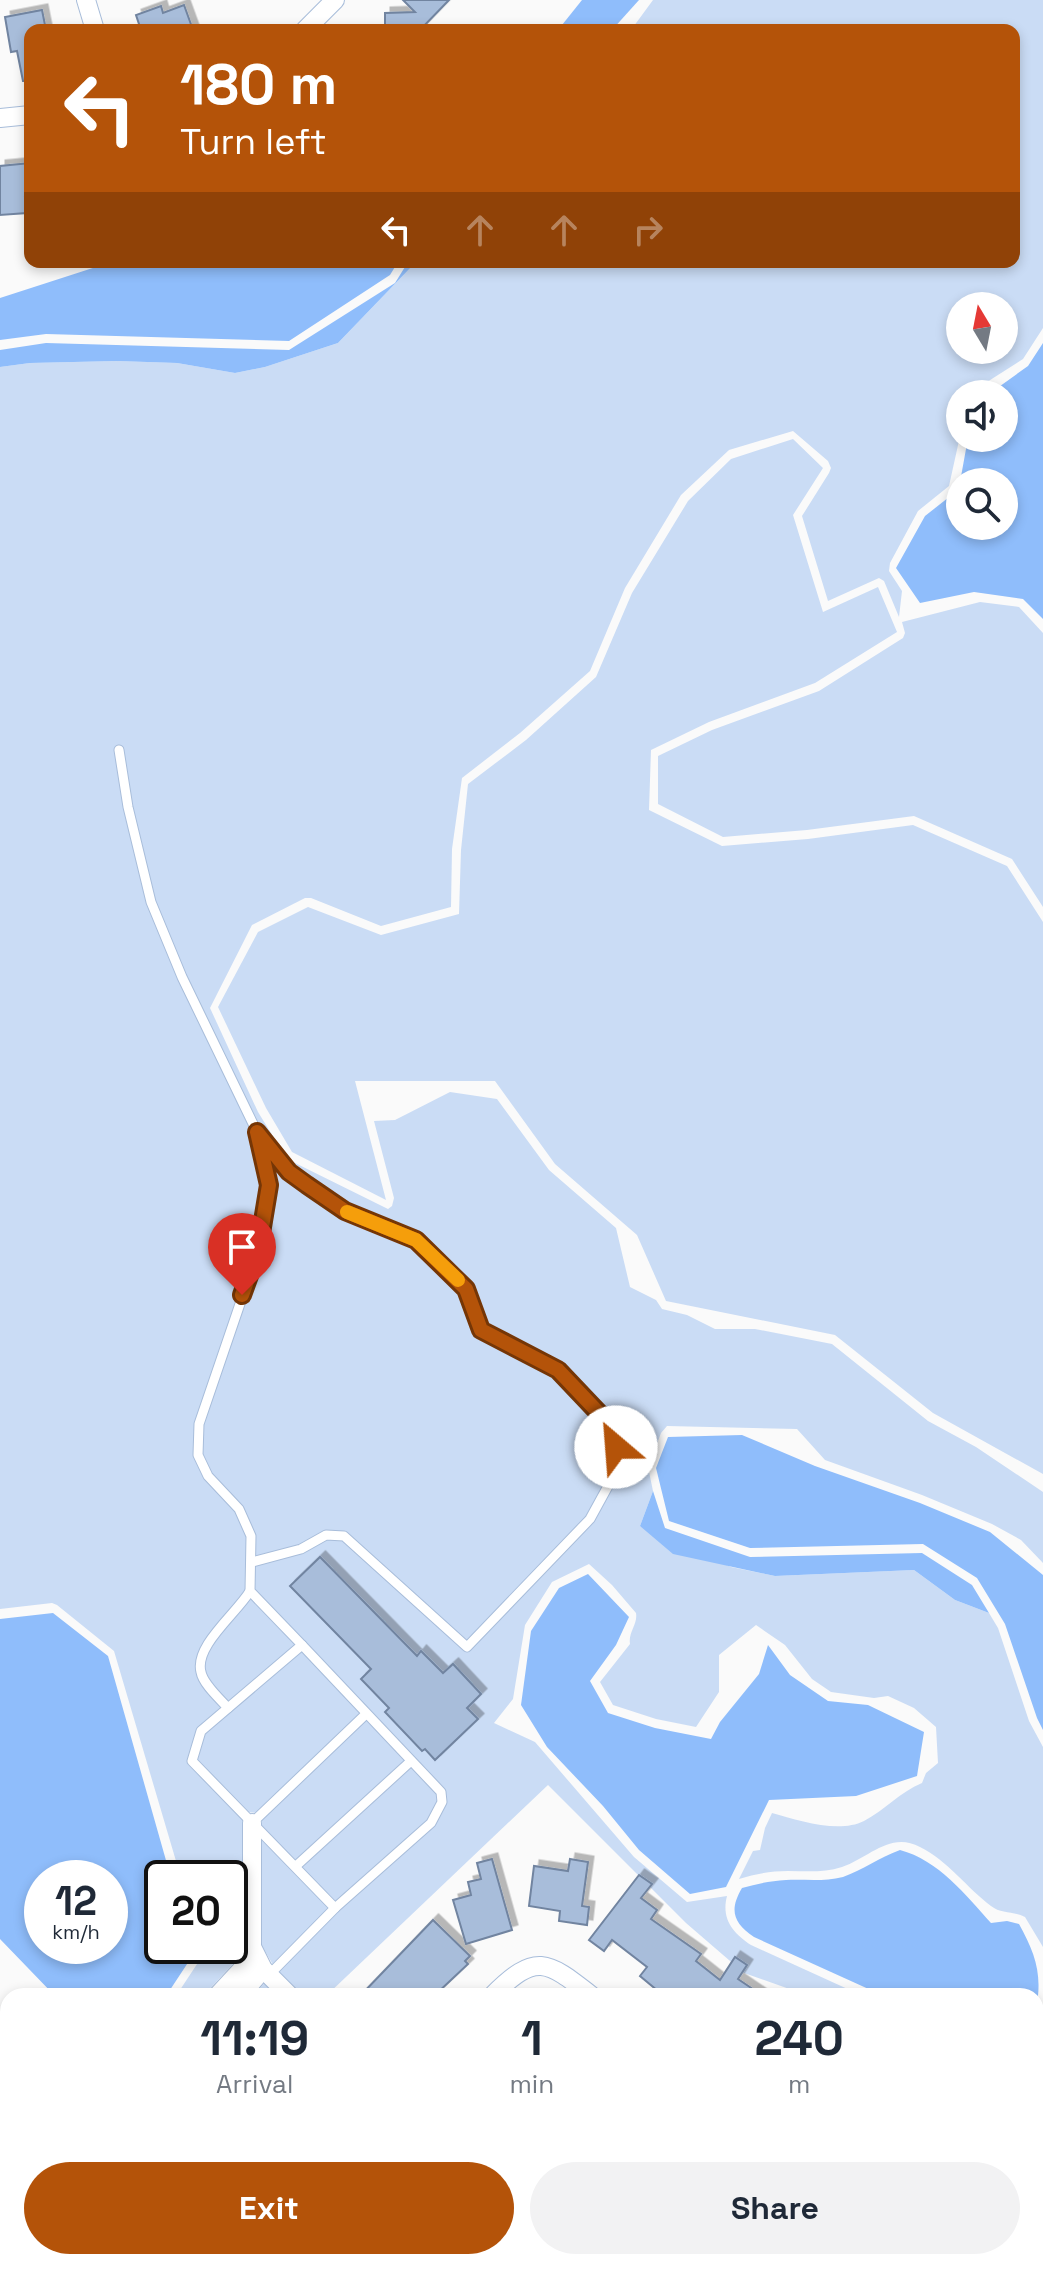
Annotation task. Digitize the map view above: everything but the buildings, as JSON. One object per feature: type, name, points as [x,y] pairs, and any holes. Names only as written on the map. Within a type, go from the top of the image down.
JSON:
[{"type":"street","points":[[86,0],[93,24]]},
{"type":"street","points":[[311,24],[335,0]]},
{"type":"street","points":[[0,118],[24,116]]},
{"type":"street","points":[[252,1823],[252,1947],[262,1966],[283,1988]]},
{"type":"street","points":[[229,1988],[262,1966]]},
{"type":"street","points":[[246,1988],[262,1966]]},
{"type":"street","points":[[500,1988],[517,1972],[534,1966],[553,1968],[582,1988]]},
{"type":"lane","points":[[119,750],[128,807],[151,902],[182,977],[257,1132],[289,1172],[345,1211],[416,1240],[466,1289],[481,1330],[558,1370],[613,1428],[619,1466],[590,1519],[467,1647],[344,1536],[326,1535],[301,1549],[252,1562]]},
{"type":"lane","points":[[228,1708],[201,1675],[200,1662],[204,1648],[242,1605],[250,1591],[251,1536],[239,1509],[208,1476],[198,1455],[199,1424],[258,1251],[269,1185],[257,1132]]},
{"type":"lane","points":[[250,1591],[441,1792],[442,1802],[431,1823],[335,1908],[262,1966]]},
{"type":"lane","points":[[302,1645],[201,1731],[192,1761],[335,1908]]},
{"type":"lane","points":[[252,1823],[366,1714]]},
{"type":"lane","points":[[296,1866],[411,1761]]},
{"type":"shaded area","points":[[653,0],[1043,0],[1043,328],[1018,362],[1018,292],[946,292],[946,364],[1015,364],[990,380],[946,380],[946,452],[956,452],[953,468],[946,468],[946,488],[918,511],[890,563],[889,571],[902,591],[899,617],[884,581],[879,578],[828,601],[802,516],[829,473],[831,468],[828,461],[793,431],[729,450],[681,495],[625,588],[590,671],[520,733],[462,778],[452,849],[451,907],[381,926],[305,898],[252,925],[210,1008],[258,1112],[287,1159],[388,1209],[394,1198],[374,1121],[395,1120],[450,1092],[497,1099],[549,1170],[616,1228],[630,1287],[656,1300],[662,1309],[687,1315],[715,1329],[755,1329],[832,1344],[928,1421],[976,1447],[1043,1492],[1043,1563],[1021,1540],[992,1524],[825,1460],[797,1429],[667,1426],[661,1433],[648,1467],[653,1491],[640,1526],[731,1567],[775,1576],[914,1570],[955,1600],[989,1613],[998,1628],[1029,1721],[1043,1747],[1043,1947],[1025,1917],[995,1909],[940,1860],[909,1843],[889,1844],[835,1869],[775,1872],[739,1879],[753,1851],[760,1850],[772,1813],[830,1826],[854,1825],[872,1817],[922,1783],[926,1773],[938,1763],[936,1727],[914,1708],[888,1696],[874,1698],[831,1692],[812,1679],[785,1645],[756,1625],[719,1655],[719,1692],[696,1727],[656,1719],[613,1705],[600,1682],[630,1644],[636,1613],[589,1564],[552,1582],[525,1625],[513,1699],[494,1723],[535,1742],[634,1857],[687,1902],[727,1896],[726,1912],[730,1925],[751,1945],[845,1988],[786,1988],[744,1973],[686,1923],[548,1785],[334,1988],[260,1988],[276,1970],[262,1946],[262,1813],[243,1812],[243,1860],[176,1860],[114,1651],[52,1603],[0,1609],[0,367],[30,363],[117,361],[177,363],[235,373],[265,367],[338,343],[410,268],[1020,268],[1020,24],[635,24]]},
{"type":"shaded area","points":[[793,439],[823,468],[793,515],[823,612],[878,587],[897,632],[815,683],[709,722],[651,750],[649,810],[722,846],[808,839],[913,825],[1007,866],[1043,922],[1043,1474],[933,1413],[835,1335],[666,1301],[637,1235],[555,1164],[495,1081],[355,1081],[386,1200],[292,1152],[266,1108],[218,1007],[258,932],[308,907],[381,935],[459,914],[461,850],[468,784],[526,740],[596,677],[632,593],[688,501],[731,459]]},
{"type":"shaded area","points":[[980,602],[1019,607],[1043,633],[1043,907],[1012,859],[914,816],[723,837],[658,804],[658,756],[712,730],[819,691],[903,638],[902,622]]},
{"type":"shaded area","points":[[197,1964],[233,1964],[210,1988],[181,1988]]},
{"type":"water","points":[[582,0],[639,0],[617,24],[563,24]]},
{"type":"water","points":[[93,268],[394,268],[390,275],[289,341],[46,334],[0,340],[0,298]]},
{"type":"water","points":[[404,268],[410,268],[338,343],[265,367],[235,373],[177,363],[117,361],[30,363],[0,367],[0,350],[46,343],[289,350],[395,283]]},
{"type":"water","points":[[1043,343],[1043,619],[1023,599],[974,592],[920,603],[896,568],[925,516],[946,499],[946,540],[1018,540],[1018,468],[962,468],[965,452],[1018,452],[1018,380],[1008,380],[1028,366]]},
{"type":"water","points":[[742,1435],[990,1532],[1043,1575],[1043,1730],[1005,1624],[977,1578],[923,1544],[750,1548],[669,1521],[656,1468],[668,1437]]},
{"type":"water","points":[[653,1491],[665,1528],[750,1557],[922,1553],[972,1585],[989,1613],[955,1600],[914,1570],[775,1576],[673,1554],[640,1526]]},
{"type":"water","points":[[588,1574],[629,1617],[616,1645],[590,1681],[608,1713],[655,1728],[711,1739],[720,1722],[759,1674],[768,1645],[790,1675],[828,1701],[868,1705],[924,1732],[917,1776],[856,1796],[769,1800],[726,1887],[690,1894],[639,1850],[603,1806],[547,1747],[521,1705],[531,1631],[559,1588]]},
{"type":"water","points":[[53,1613],[108,1656],[166,1860],[144,1860],[144,1964],[187,1964],[171,1988],[47,1988],[24,1964],[128,1964],[128,1860],[24,1860],[24,1964],[0,1939],[0,1619]]},
{"type":"water","points":[[900,1850],[914,1855],[939,1870],[991,1923],[1007,1921],[1019,1924],[1036,1964],[1039,1988],[866,1988],[754,1937],[741,1927],[735,1916],[735,1903],[742,1888],[780,1880],[843,1877]]},
{"type":"slow traffic","points":[[347,1212],[416,1240],[458,1280]]},
{"type":"route","points":[[242,1295],[258,1251],[269,1185],[257,1132],[289,1172],[345,1211],[416,1240],[466,1289],[481,1330],[558,1370],[613,1428],[616,1447]]}]
